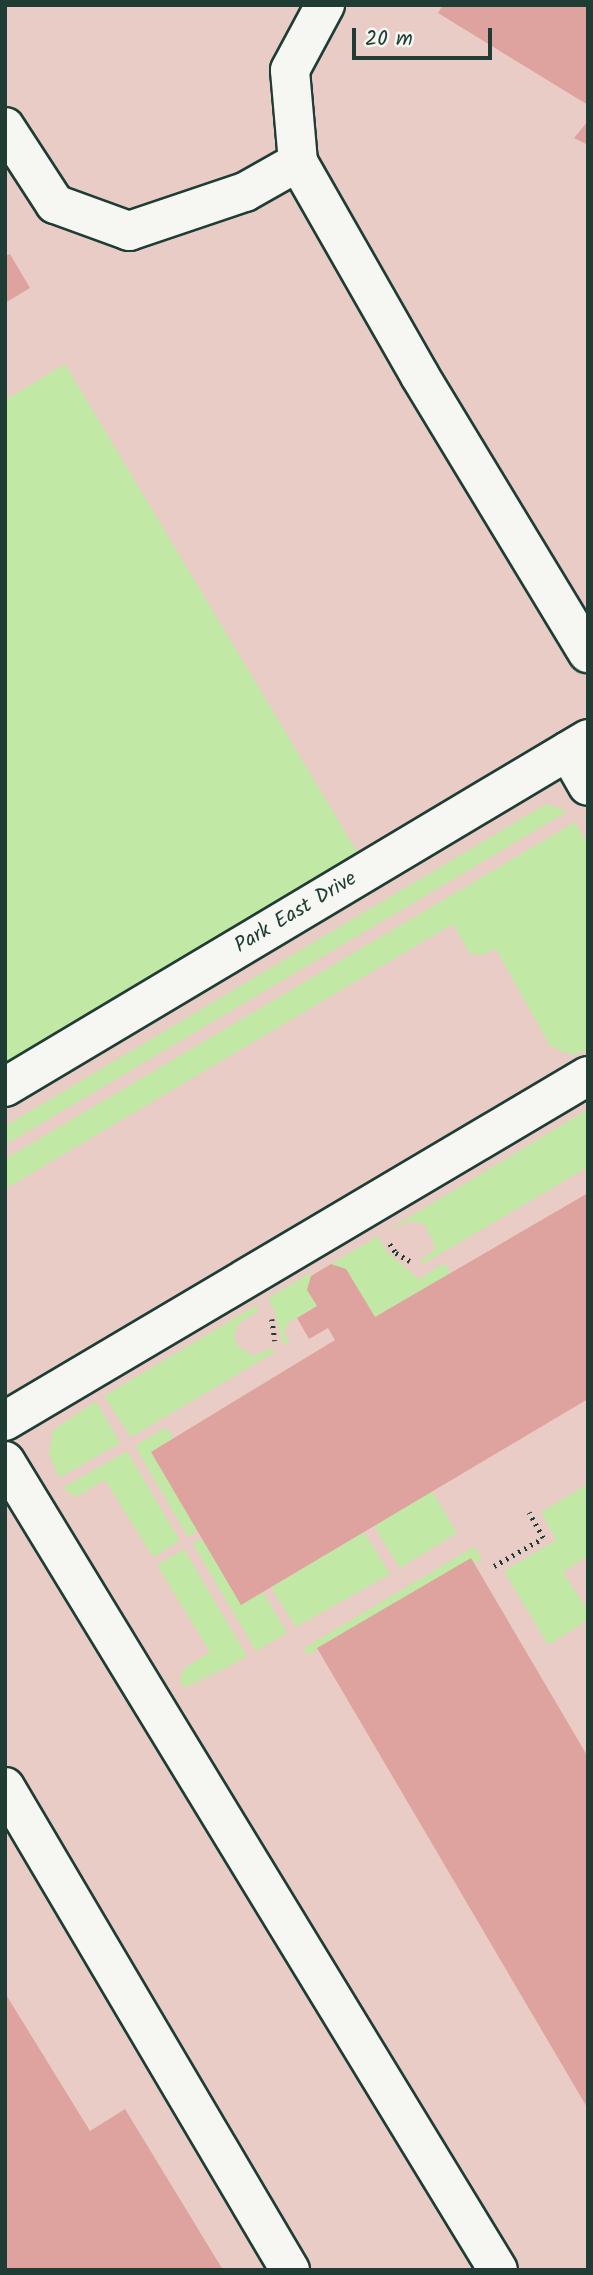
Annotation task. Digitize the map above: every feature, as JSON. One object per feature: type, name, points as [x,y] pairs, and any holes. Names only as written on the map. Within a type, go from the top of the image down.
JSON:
[{"type":"street","points":[[325,5],[290,71],[298,162],[420,376],[588,653]]},
{"type":"street","points":[[5,127],[55,204],[129,231],[245,192],[298,162]]},
{"type":"street","points":[[578,745],[588,786]]},
{"type":"street","name":"Park East Drive","points":[[5,1087],[578,745]]},
{"type":"street","points":[[5,1421],[588,1076]]},
{"type":"street","points":[[5,1461],[498,2270]]},
{"type":"street","points":[[5,1787],[290,2270]]},
{"type":"path","points":[[387,1241],[396,1253],[410,1261]]},
{"type":"path","points":[[272,1319],[275,1341]]},
{"type":"path","points":[[494,1566],[542,1538],[529,1513]]},
{"type":"shaded area","points":[[5,5],[588,5],[588,2270],[5,2270]]},
{"type":"green space","points":[[65,364],[368,870],[5,1087],[5,400]]},
{"type":"green space","points":[[546,804],[568,811],[5,1145],[5,1126]]},
{"type":"green space","points":[[575,822],[588,845],[588,1050],[572,1055],[550,1046],[496,949],[483,955],[470,954],[453,924],[5,1189],[5,1159]]},
{"type":"green space","points":[[588,1109],[588,1167],[423,1264],[421,1260],[433,1251],[435,1246],[425,1225],[411,1221],[388,1230]]},
{"type":"green space","points":[[378,1236],[388,1253],[419,1279],[444,1263],[451,1273],[375,1317],[346,1269],[331,1264]]},
{"type":"green space","points":[[310,1273],[317,1306],[288,1323],[284,1333],[290,1342],[283,1344],[274,1309],[268,1298]]},
{"type":"green space","points":[[258,1304],[257,1312],[239,1323],[234,1335],[237,1345],[253,1356],[271,1348],[275,1352],[131,1437],[104,1396]]},
{"type":"green space","points":[[96,1401],[120,1443],[59,1478],[49,1453],[53,1430]]},
{"type":"green space","points":[[166,1427],[173,1438],[151,1452],[198,1531],[188,1537],[135,1446]]},
{"type":"green space","points":[[127,1451],[180,1541],[153,1557],[105,1480],[78,1496],[68,1493],[64,1487]]},
{"type":"green space","points":[[588,1484],[588,1556],[563,1572],[588,1611],[588,1617],[582,1624],[548,1645],[504,1571],[556,1540],[541,1512]]},
{"type":"green space","points":[[432,1491],[457,1533],[400,1568],[374,1526]]},
{"type":"green space","points":[[364,1532],[390,1574],[296,1627],[271,1587]]},
{"type":"green space","points":[[202,1538],[263,1592],[287,1633],[256,1651],[193,1544]]},
{"type":"green space","points":[[475,1546],[482,1560],[474,1563],[470,1559],[307,1655],[304,1648]]},
{"type":"green space","points":[[184,1549],[247,1656],[186,1691],[228,1664],[184,1688],[180,1681],[183,1669],[210,1652],[157,1565]]},
{"type":"building","points":[[443,5],[588,5],[588,105],[438,13]]},
{"type":"building","points":[[588,121],[588,145],[574,138]]},
{"type":"building","points":[[10,254],[30,288],[5,303],[5,256]]},
{"type":"building","points":[[588,1193],[588,1399],[241,1605],[151,1452],[335,1340],[328,1328],[309,1339],[297,1318],[317,1306],[307,1290],[311,1276],[331,1264],[346,1269],[375,1317]]},
{"type":"building","points":[[471,1558],[588,1757],[588,2109],[317,1648]]},
{"type":"building","points":[[5,1993],[90,2131],[125,2109],[223,2270],[5,2270]]}]
